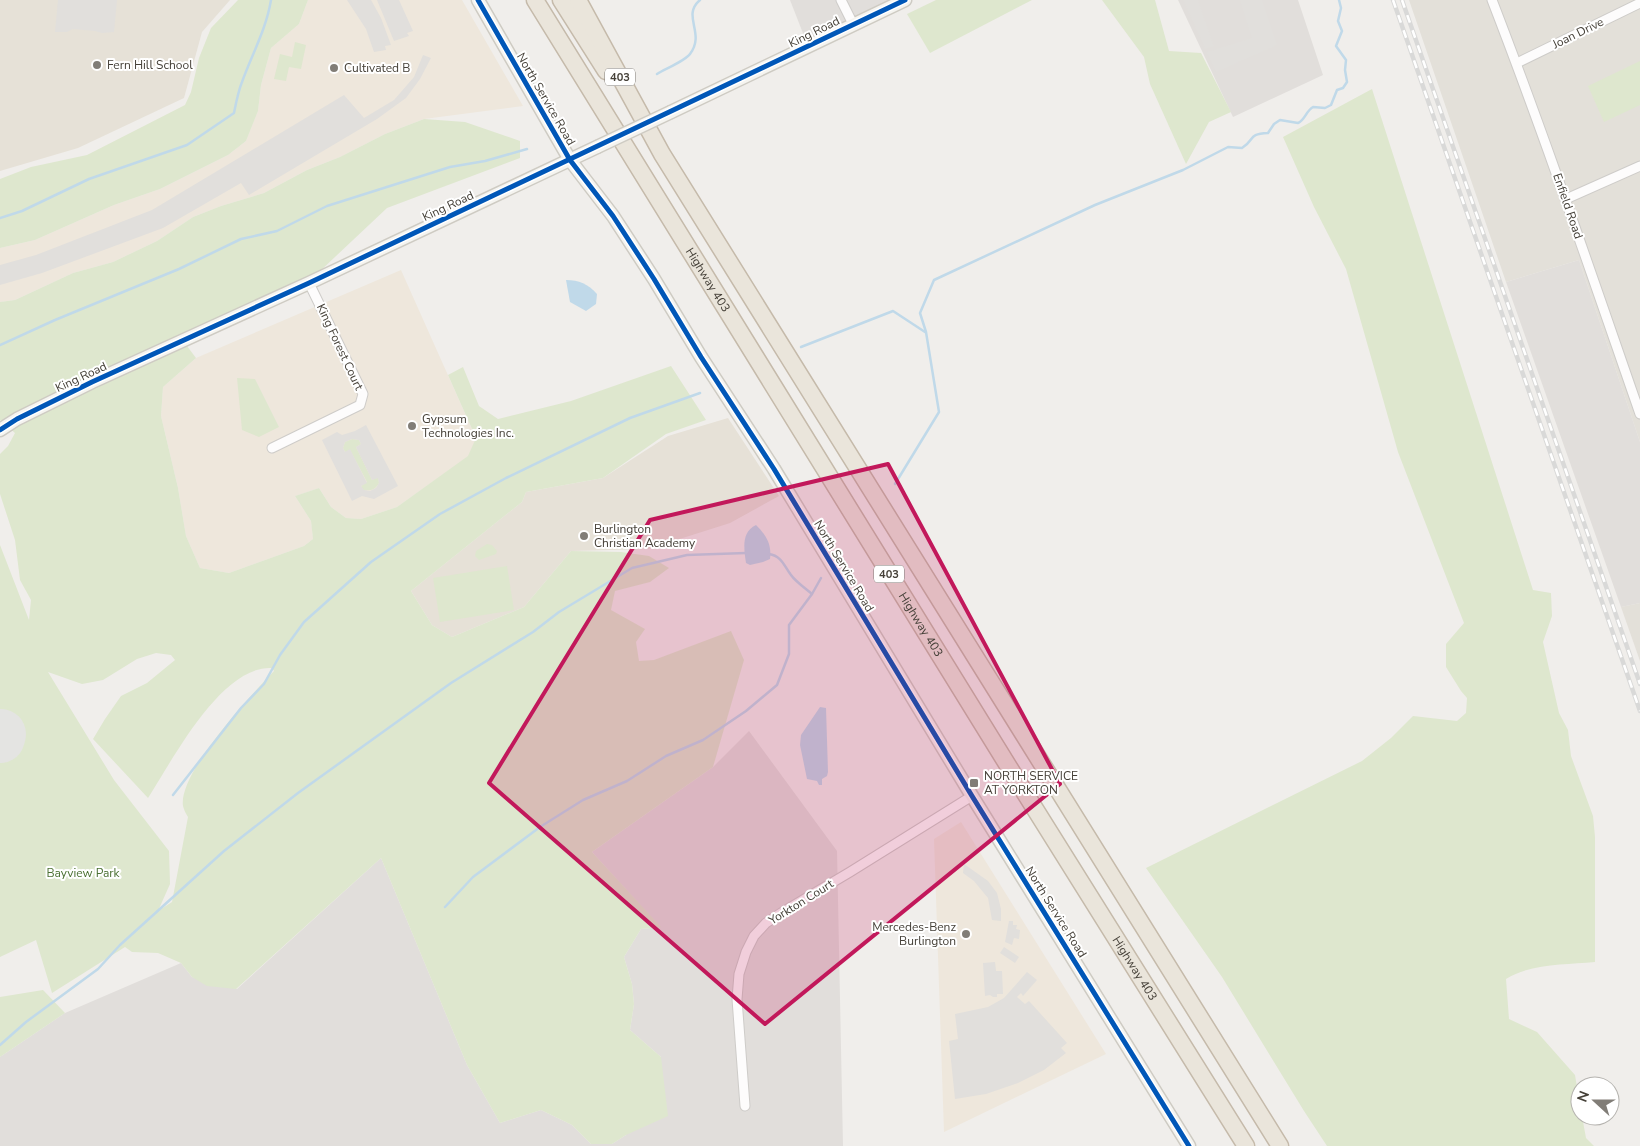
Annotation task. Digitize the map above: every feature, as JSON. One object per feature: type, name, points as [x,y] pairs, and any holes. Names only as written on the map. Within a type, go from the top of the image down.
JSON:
[{"type":"highway","name":"Highway 403","points":[[535,0],[1015,777],[1246,1146]]},
{"type":"highway","points":[[561,0],[590,47],[662,154]]},
{"type":"highway","name":"403","points":[[578,0],[662,154],[1280,1146]]},
{"type":"street","name":"North Service Road","points":[[478,0],[570,160],[613,216],[774,469],[972,796],[1189,1146]]},
{"type":"street","points":[[841,0],[854,24]]},
{"type":"street","name":"King Road","points":[[0,430],[17,419],[92,382],[310,283],[905,0]]},
{"type":"street","name":"Enfield Road","points":[[1492,0],[1566,199],[1640,414]]},
{"type":"street","name":"Joan Drive","points":[[1516,63],[1640,3]]},
{"type":"street","points":[[1566,199],[1640,166]]},
{"type":"street","name":"King Forest Court","points":[[272,448],[360,405],[362,394],[310,283]]},
{"type":"street","name":"Yorkton Court","points":[[745,1106],[736,999],[739,974],[746,952],[754,936],[766,923],[781,913],[972,796]]},
{"type":"highlighted area","points":[[888,464],[1060,784],[765,1024],[489,783],[650,520]]},
{"type":"shaded area","name":"Fern Hill School","points":[[0,0],[230,0],[202,32],[184,98],[78,148],[0,171]]},
{"type":"shaded area","points":[[58,0],[117,0],[114,32],[102,33],[73,29],[67,32],[55,32]]},
{"type":"shaded area","points":[[308,0],[462,0],[523,106],[424,119],[385,134],[340,157],[307,170],[264,193],[193,217],[157,241],[113,262],[73,273],[15,300],[0,302],[0,248],[35,240],[114,205],[160,189],[228,155],[246,141],[258,111],[261,85],[271,48],[299,24]]},
{"type":"shaded area","points":[[347,0],[371,0],[381,18],[391,45],[385,46],[386,50],[374,52],[366,29]]},
{"type":"shaded area","points":[[377,0],[399,0],[413,31],[407,33],[409,36],[394,41]]},
{"type":"shaded area","points":[[790,0],[897,0],[806,41]]},
{"type":"shaded area","points":[[1178,0],[1298,0],[1323,75],[1233,117]]},
{"type":"shaded area","points":[[1183,0],[1198,0],[1214,46],[1205,49]]},
{"type":"shaded area","points":[[1240,0],[1262,0],[1277,45],[1216,72],[1207,52],[1252,38]]},
{"type":"shaded area","points":[[1409,0],[1640,0],[1640,442],[1579,260],[1506,282]]},
{"type":"shaded area","points":[[423,55],[431,58],[420,79],[406,98],[377,119],[249,195],[241,183],[163,228],[42,273],[0,285],[0,265],[36,255],[152,210],[344,95],[364,118],[394,100],[414,77]]},
{"type":"shaded area","points":[[1579,260],[1640,442],[1640,603],[1621,607],[1506,282]]},
{"type":"shaded area","points":[[401,270],[476,438],[469,456],[397,507],[361,519],[346,518],[331,507],[319,488],[295,496],[311,521],[313,539],[304,546],[229,573],[200,568],[186,536],[178,488],[161,416],[163,387],[196,358]]},
{"type":"shaded area","name":"Burlington Christian Academy","points":[[728,418],[779,496],[730,523],[648,549],[571,551],[524,607],[452,637],[432,625],[411,591],[522,502],[526,492],[603,478],[668,436]]},
{"type":"shaded area","points":[[366,425],[398,486],[374,499],[362,496],[352,501],[322,440],[337,432],[342,435]],"holes":[[[352,439],[359,440],[361,444],[356,447],[372,480],[378,478],[379,483],[376,488],[370,491],[364,490],[361,486],[367,483],[350,449],[345,452],[343,448],[345,442]]]},
{"type":"shaded area","points":[[1640,603],[1640,661],[1621,607]]},
{"type":"shaded area","points":[[749,731],[837,851],[843,1146],[0,1146],[0,1057],[65,1013],[181,963],[192,977],[237,989],[381,858],[467,1065],[500,1123],[541,1110],[572,1125],[591,1144],[612,1144],[626,1135],[661,1057],[630,1030],[634,1004],[632,984],[624,957],[641,929],[660,927],[592,852],[713,767]]},
{"type":"shaded area","points":[[961,822],[1106,1054],[944,1132],[934,839]]},
{"type":"shaded area","points":[[964,864],[988,881],[997,893],[1001,909],[1001,921],[992,920],[988,898],[974,881],[963,873]]},
{"type":"shaded area","points":[[1009,921],[1013,921],[1013,925],[1017,925],[1016,929],[1020,930],[1019,939],[1014,938],[1012,945],[1005,942]]},
{"type":"shaded area","points":[[1004,947],[1019,957],[1015,963],[1000,953]]},
{"type":"shaded area","points":[[995,962],[996,971],[1002,971],[1003,994],[997,994],[997,997],[985,996],[983,963]]},
{"type":"shaded area","points":[[1027,972],[1037,980],[1023,996],[1021,993],[1017,997],[1025,1004],[1029,1001],[1067,1043],[1061,1048],[1066,1053],[1044,1070],[1018,1083],[986,1094],[955,1099],[949,1041],[958,1039],[955,1014],[988,1007],[1004,998]]},
{"type":"green space","points":[[238,0],[308,0],[299,24],[271,48],[261,85],[258,111],[246,141],[228,155],[160,189],[114,205],[35,240],[0,248],[0,179],[31,167],[87,155],[185,105],[191,92],[199,58],[211,28]]},
{"type":"green space","points":[[936,0],[1032,0],[930,53],[907,14]]},
{"type":"green space","points":[[1102,0],[1155,0],[1169,51],[1201,53],[1231,112],[1209,122],[1186,164],[1150,84],[1144,57]]},
{"type":"green space","points":[[295,42],[306,45],[301,69],[289,67],[286,81],[274,79],[280,54],[292,57]]},
{"type":"green space","points":[[1640,61],[1640,105],[1604,122],[1588,86]]},
{"type":"green space","points":[[1372,89],[1533,590],[1551,593],[1552,616],[1543,642],[1559,713],[1568,730],[1571,756],[1593,816],[1595,837],[1595,962],[1538,967],[1506,979],[1509,1019],[1537,1032],[1575,1075],[1570,1076],[1570,1126],[1584,1126],[1586,1138],[1594,1146],[1327,1146],[1222,977],[1146,868],[1362,761],[1391,738],[1413,716],[1457,721],[1466,713],[1467,698],[1446,667],[1446,644],[1464,623],[1398,452],[1346,269],[1314,207],[1283,137]]},
{"type":"green space","name":"Bayview Park","points":[[424,119],[465,122],[520,141],[520,158],[387,208],[318,273],[184,342],[196,358],[163,387],[161,416],[178,488],[186,536],[200,568],[229,573],[304,546],[313,539],[311,521],[295,496],[319,488],[331,507],[346,518],[361,519],[397,507],[468,456],[476,438],[448,375],[463,367],[479,406],[498,419],[571,401],[671,366],[706,420],[666,434],[603,478],[526,492],[522,502],[411,591],[432,625],[452,637],[524,607],[571,551],[621,552],[649,556],[669,568],[650,582],[615,591],[611,610],[645,629],[636,642],[639,661],[654,660],[731,631],[744,660],[713,767],[592,852],[661,927],[641,929],[624,957],[632,984],[634,1004],[630,1030],[661,1057],[668,1116],[626,1135],[612,1144],[591,1144],[572,1125],[541,1110],[500,1123],[467,1065],[381,858],[236,989],[207,986],[192,977],[181,963],[158,953],[132,952],[125,947],[52,993],[36,940],[0,957],[0,545],[29,620],[31,600],[20,580],[15,540],[0,494],[0,454],[8,446],[15,433],[0,420],[0,302],[15,300],[73,273],[113,262],[157,241],[193,217],[264,193],[307,170],[340,157],[385,134]],"holes":[[[156,653],[171,655],[175,660],[147,683],[121,696],[93,739],[148,798],[184,740],[217,698],[234,682],[253,671],[272,668],[274,671],[218,735],[192,774],[185,792],[183,806],[188,817],[172,902],[158,911],[170,884],[169,851],[114,780],[48,672],[82,684],[103,680],[137,659]]]},
{"type":"green space","points":[[237,378],[255,379],[279,427],[259,437],[242,430]]},
{"type":"green space","points":[[352,439],[359,440],[361,444],[356,447],[372,480],[378,477],[379,483],[373,490],[363,490],[361,486],[367,482],[350,450],[345,452],[343,448],[345,442]]},
{"type":"green space","points":[[487,544],[492,545],[497,551],[496,554],[479,560],[475,556],[476,551]]},
{"type":"green space","points":[[507,566],[514,610],[440,622],[433,578]]},
{"type":"green space","points":[[43,990],[65,1013],[0,1057],[0,997]]},
{"type":"water","points":[[566,280],[583,283],[590,288],[597,294],[596,304],[586,311],[570,302]]},
{"type":"water","points":[[756,525],[768,540],[770,559],[750,565],[746,563],[745,541],[748,532]]},
{"type":"water","points":[[820,707],[826,708],[828,772],[827,776],[822,779],[822,785],[819,785],[817,781],[807,779],[800,745],[801,735]]},
{"type":"waterway","points":[[0,218],[22,211],[89,179],[187,145],[234,113],[237,98],[262,32],[271,0]]},
{"type":"waterway","points":[[657,74],[690,54],[696,39],[693,12],[700,0]]},
{"type":"waterway","points":[[895,484],[939,412],[926,332],[920,313],[934,280],[1095,205],[1183,170],[1228,147],[1242,148],[1257,134],[1268,133],[1274,124],[1280,120],[1298,123],[1313,107],[1325,108],[1331,105],[1337,90],[1343,88],[1347,82],[1346,60],[1336,46],[1342,31],[1338,21],[1341,8],[1339,0]]},
{"type":"waterway","points":[[0,345],[55,320],[179,269],[241,239],[277,231],[327,206],[450,167],[485,161],[527,149]]},
{"type":"waterway","points":[[801,347],[893,311],[925,332]]},
{"type":"waterway","points":[[173,795],[241,708],[264,684],[280,655],[304,622],[371,562],[440,514],[506,478],[630,418],[700,393]]},
{"type":"waterway","points":[[0,1045],[26,1022],[98,969],[120,945],[224,851],[298,793],[451,683],[533,632],[559,612],[632,568],[687,555],[746,553]]},
{"type":"waterway","points":[[769,554],[780,559],[793,578],[812,594]]},
{"type":"waterway","points":[[445,907],[473,877],[540,827],[583,800],[627,781],[666,756],[703,740],[746,711],[777,685],[789,654],[789,625],[812,594],[821,578]]},
{"type":"runway","points":[[0,734],[0,738]]},
{"type":"railway","points":[[1393,0],[1640,711]]},
{"type":"railway","points":[[1402,0],[1640,684]]},
{"type":"cycle path","points":[[478,0],[570,160],[613,216],[774,469],[972,796],[1189,1146]]},
{"type":"cycle path","points":[[0,430],[17,419],[92,382],[309,283],[905,0]]},
{"type":"place","name":"Fern Hill School","points":[[97,65]]},
{"type":"place","name":"Cultivated B","points":[[334,68]]},
{"type":"place","name":"Gypsum Technologies Inc.","points":[[412,426]]},
{"type":"place","name":"Burlington Christian Academy","points":[[584,536]]},
{"type":"place","name":"NORTH SERVICE AT YORKTON","points":[[974,783]]},
{"type":"place","name":"Mercedes-Benz Burlington","points":[[966,934]]}]
